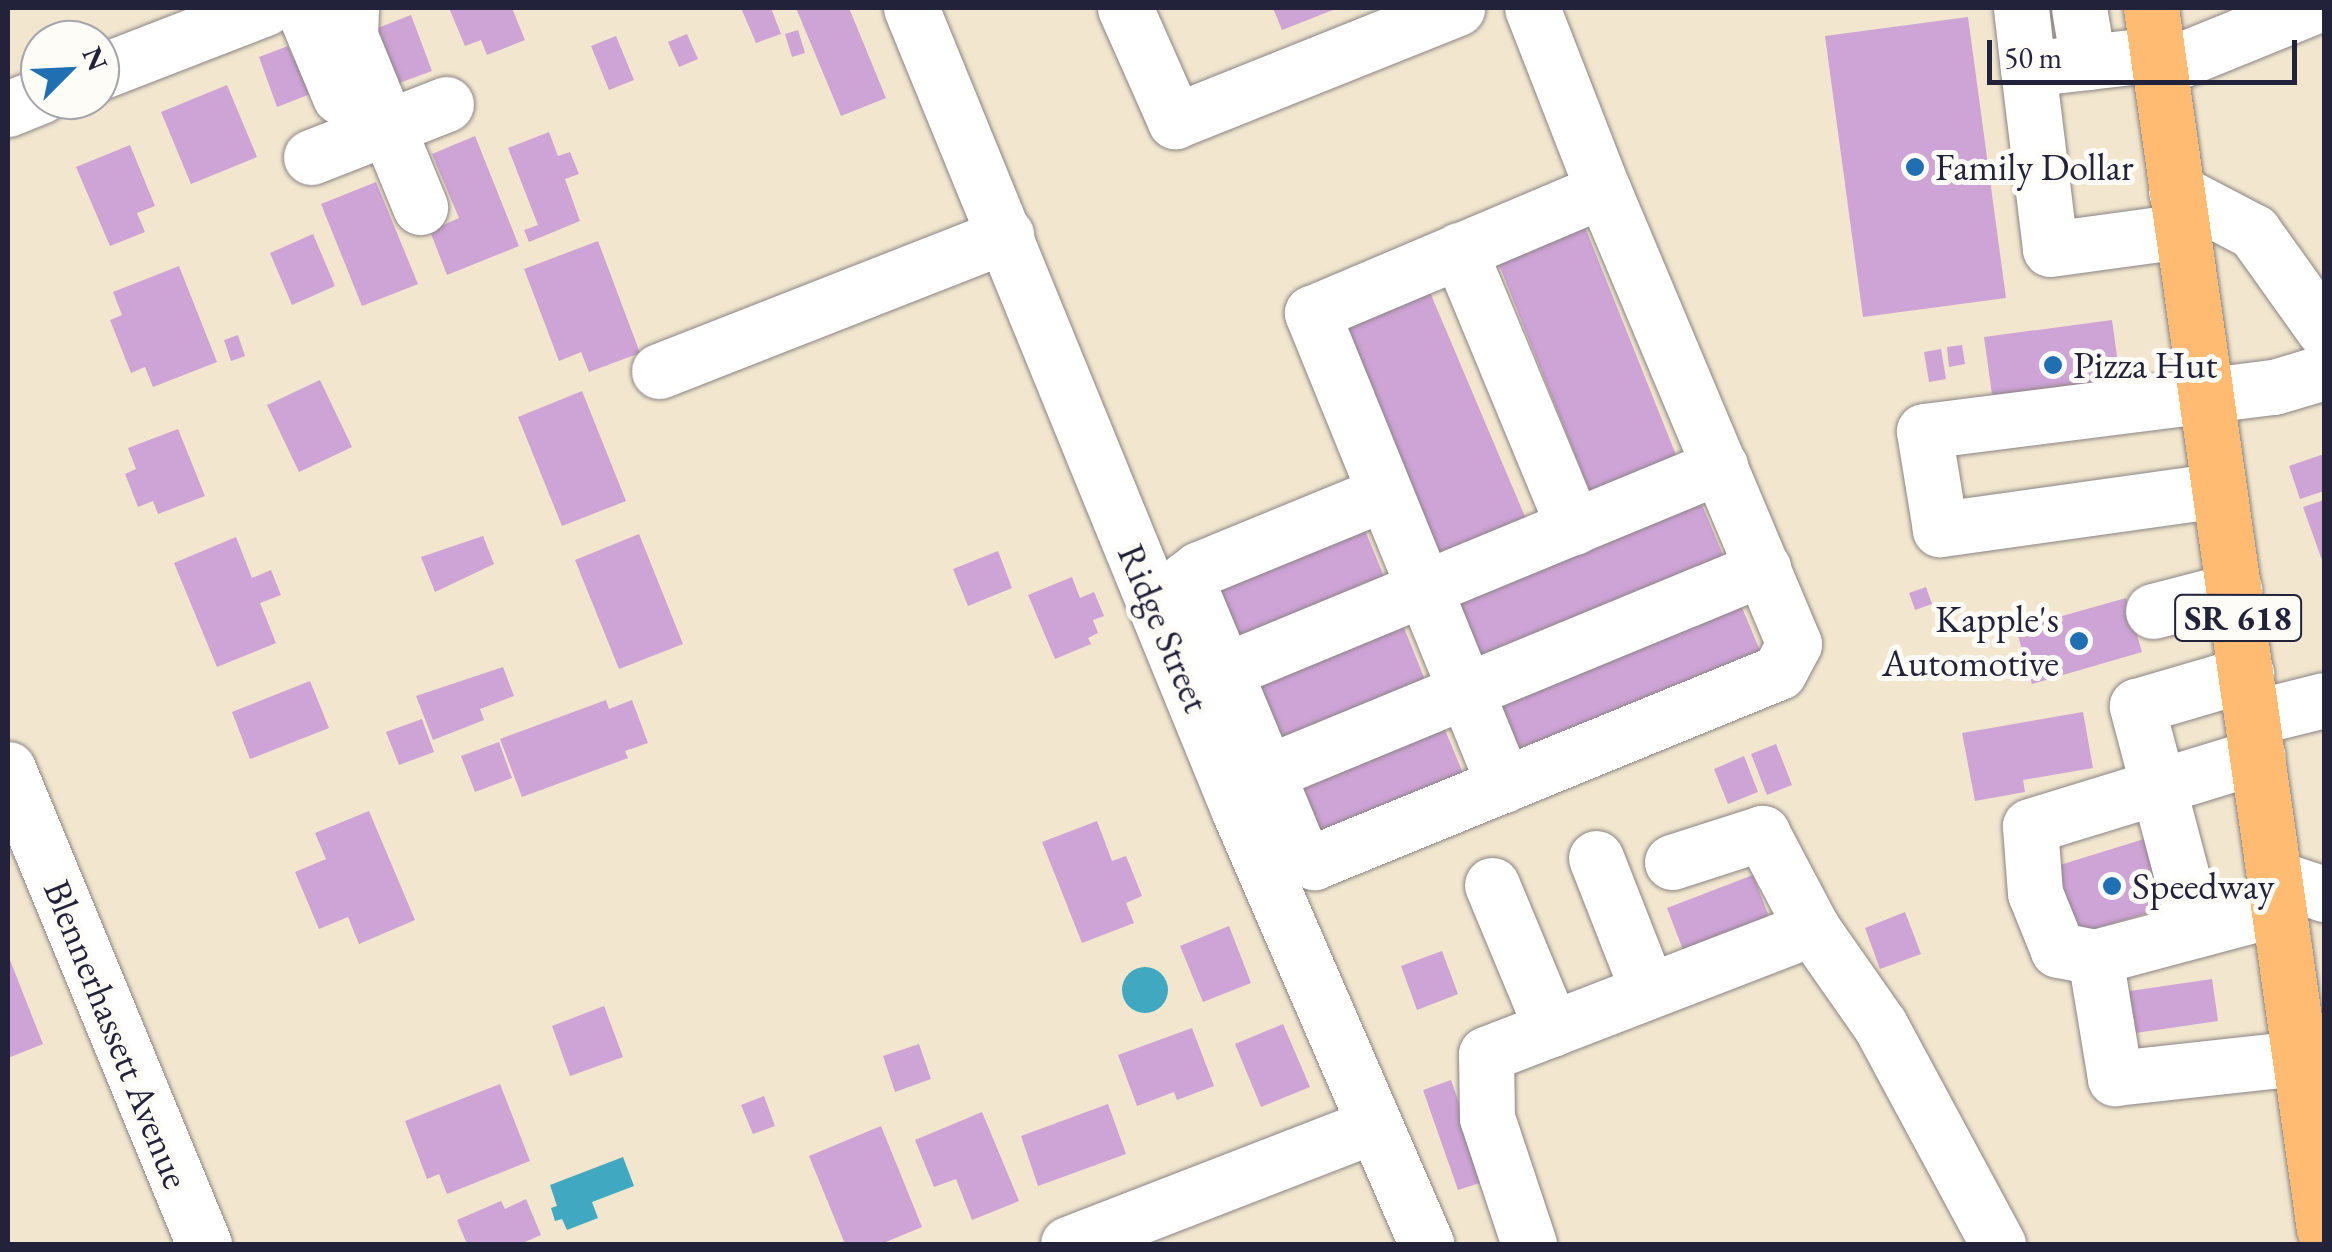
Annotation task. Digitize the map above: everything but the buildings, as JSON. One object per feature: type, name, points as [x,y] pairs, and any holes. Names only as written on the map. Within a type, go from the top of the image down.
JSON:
[{"type":"main road","name":"SR 618","points":[[2156,44],[2252,716],[2293,893],[2300,1058],[2320,1168],[2324,1229]]},
{"type":"street","points":[[303,8],[351,141],[420,207]]},
{"type":"street","points":[[351,8],[351,141]]},
{"type":"street","name":"Ridge Street","points":[[911,8],[1116,512],[1426,1244]]},
{"type":"street","points":[[1125,8],[1175,121],[1457,8]]},
{"type":"street","points":[[1382,494],[1198,568],[1186,580],[1300,853],[1314,862],[1779,672],[1794,644],[1603,190],[1532,8]]},
{"type":"street","points":[[2021,8],[2050,249],[2179,211],[2254,232],[2324,330]]},
{"type":"street","points":[[2079,8],[2088,62]]},
{"type":"street","points":[[2028,69],[2088,62],[2309,8]]},
{"type":"street","points":[[120,64],[249,10]]},
{"type":"street","points":[[351,141],[446,104]]},
{"type":"street","points":[[1504,785],[1382,494],[1312,313],[1603,190]]},
{"type":"street","points":[[659,371],[1006,235]]},
{"type":"street","points":[[1460,250],[1574,527]]},
{"type":"street","points":[[2219,490],[1940,528],[1924,431],[2274,387],[2324,372]]},
{"type":"street","points":[[1224,671],[1720,466]]},
{"type":"street","points":[[1266,773],[1763,568]]},
{"type":"street","points":[[2153,611],[2234,590]]},
{"type":"street","points":[[2196,930],[2162,786],[2137,706],[2252,716],[2324,700]]},
{"type":"street","points":[[2252,716],[2162,786],[2030,826],[2034,893],[2058,950],[2095,958],[2196,930],[2293,893]]},
{"type":"street","name":"Blennerhassett Avenue","points":[[8,769],[204,1244]]},
{"type":"street","points":[[1672,862],[1762,833],[1812,928],[1880,1025],[1998,1244]]},
{"type":"street","points":[[1596,858],[1648,991]]},
{"type":"street","points":[[1492,885],[1552,1028]]},
{"type":"street","points":[[1528,1244],[1487,1118],[1486,1054],[1812,928]]},
{"type":"street","points":[[2095,958],[2115,1078],[2300,1058]]},
{"type":"street","points":[[1068,1244],[1373,1126]]},
{"type":"water","points":[[1145,967],[1161,974],[1168,990],[1161,1006],[1145,1013],[1129,1006],[1122,990],[1129,974]]},
{"type":"water","points":[[623,1157],[634,1186],[592,1202],[598,1218],[567,1230],[562,1219],[555,1221],[551,1208],[557,1206],[550,1185]]},
{"type":"place","name":"Family Dollar","points":[[1915,167]]},
{"type":"place","name":"Pizza Hut","points":[[2053,365]]},
{"type":"place","name":"Kapple's Automotive","points":[[2079,641]]},
{"type":"place","name":"Speedway","points":[[2112,886]]}]
